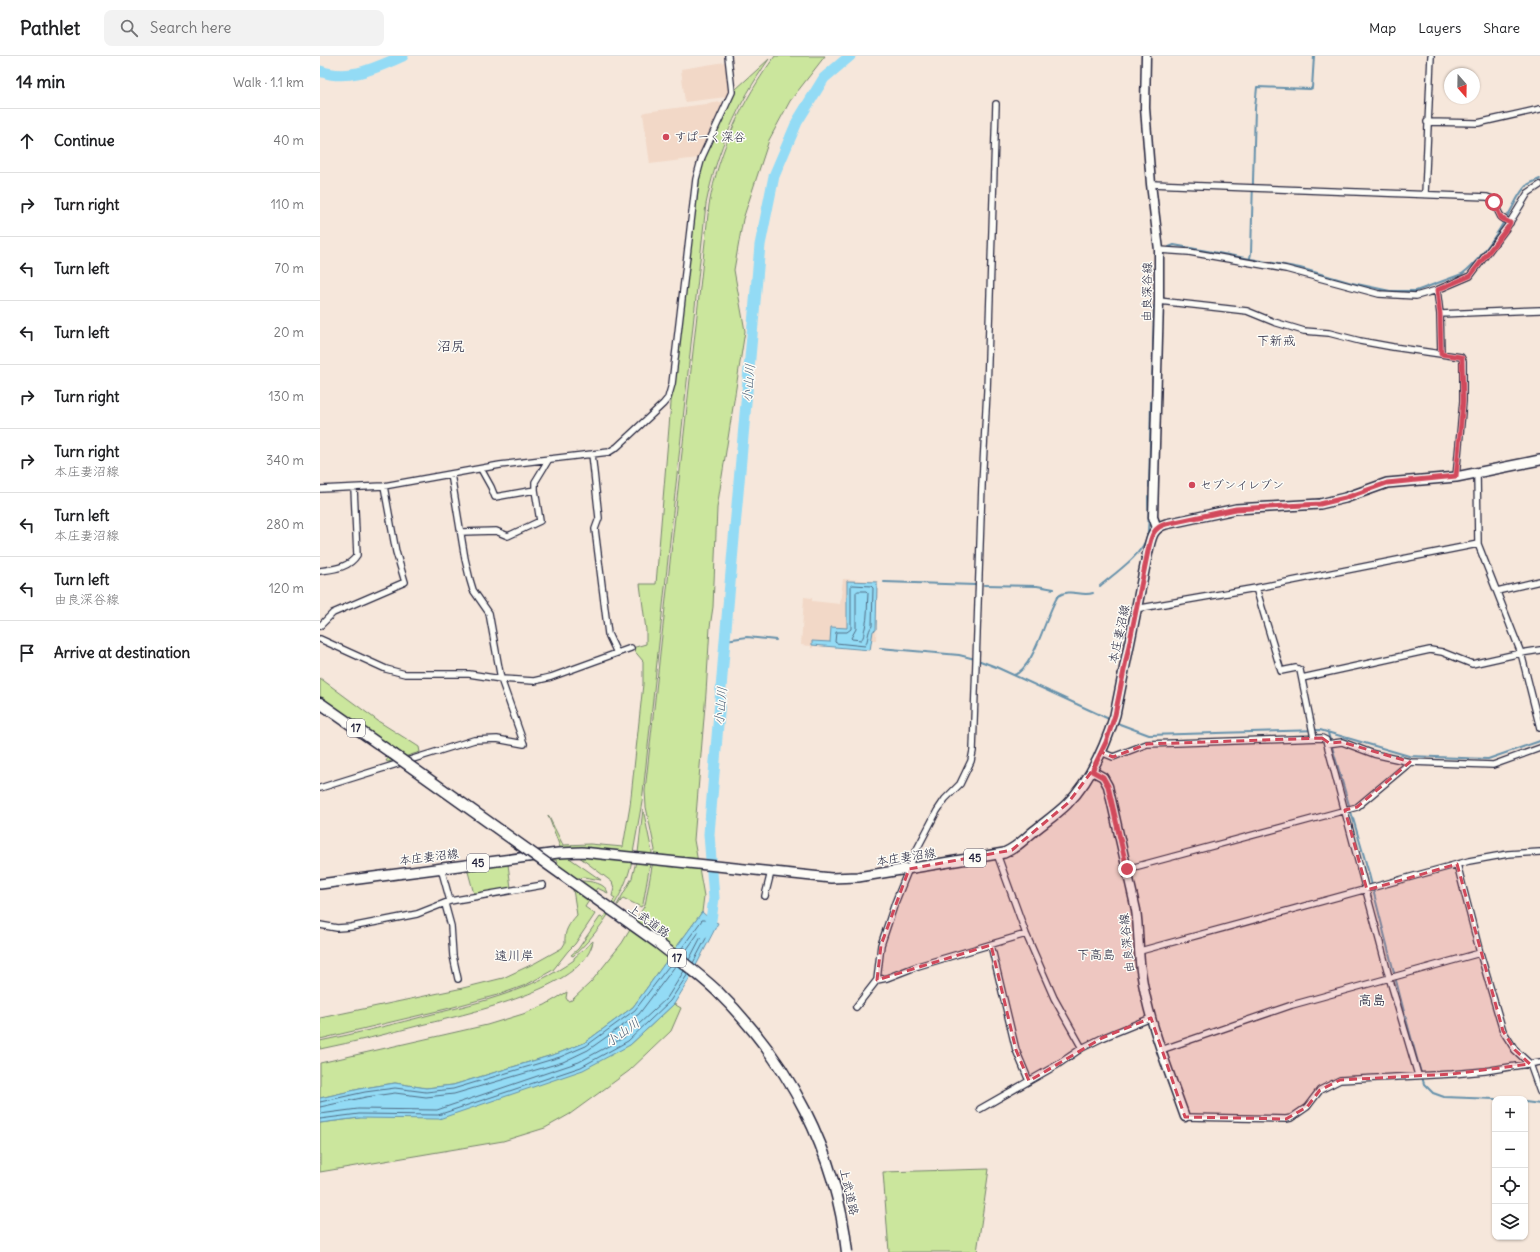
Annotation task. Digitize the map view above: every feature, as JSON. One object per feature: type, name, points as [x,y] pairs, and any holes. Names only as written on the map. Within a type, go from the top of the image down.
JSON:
[{"type":"highway","name":"上武道路","points":[[320,703],[658,943],[696,972],[728,1003],[779,1064],[814,1129],[828,1164],[836,1190],[847,1252]]},
{"type":"main road","name":"由良深谷線","points":[[1146,56],[1145,108],[1151,184],[1159,250],[1159,301],[1152,517],[1157,528]]},
{"type":"main road","points":[[1157,528],[1166,524],[1236,509],[1320,504],[1345,498],[1387,483],[1456,476],[1540,460]]},
{"type":"main road","name":"本庄妻沼線","points":[[320,884],[570,852],[636,856],[816,877],[858,877],[1008,851],[1020,845],[1032,832],[1057,813],[1077,793],[1092,771],[1101,752],[1115,715],[1148,551],[1152,535],[1157,528]]},
{"type":"main road","name":"由良深谷線","points":[[1092,771],[1103,777],[1108,786],[1138,924],[1141,970],[1151,1018],[1185,1117]]},
{"type":"street","points":[[320,489],[384,486],[481,469],[609,452],[617,447],[663,404],[670,393],[696,179],[702,157],[732,92],[728,56]]},
{"type":"street","points":[[1425,194],[1431,56]]},
{"type":"street","points":[[856,1007],[877,980],[881,945],[923,836],[945,799],[960,784],[971,761],[973,751],[996,104]]},
{"type":"street","points":[[1427,122],[1478,124],[1540,109]]},
{"type":"street","points":[[1151,184],[1490,197],[1501,218],[1510,223]]},
{"type":"street","points":[[1159,250],[1189,252],[1286,269],[1385,294],[1416,296],[1437,290],[1470,276],[1510,223],[1528,193],[1540,185]]},
{"type":"street","points":[[1437,290],[1440,314],[1441,354]]},
{"type":"street","points":[[1159,301],[1247,311],[1274,322],[1304,331],[1329,333],[1360,341],[1461,357],[1463,401],[1456,476]]},
{"type":"street","points":[[1440,314],[1540,310]]},
{"type":"street","points":[[592,454],[599,518],[595,529],[608,634],[617,653]]},
{"type":"street","points":[[461,532],[496,531],[508,536],[540,521],[534,490],[535,482],[550,459]]},
{"type":"street","points":[[481,469],[495,497],[534,490]]},
{"type":"street","points":[[1478,472],[1478,544],[1521,653],[1540,728]]},
{"type":"street","points":[[320,788],[474,740],[497,739],[524,744],[501,679],[489,613],[473,590],[465,559],[451,474]]},
{"type":"street","points":[[320,626],[333,613],[405,582],[396,552],[384,486]]},
{"type":"street","points":[[320,571],[352,563],[357,556],[354,488]]},
{"type":"street","points":[[1137,607],[1141,608],[1256,588],[1478,544]]},
{"type":"street","points":[[1497,591],[1540,581]]},
{"type":"street","points":[[1256,588],[1281,670],[1296,668],[1300,670],[1314,738]]},
{"type":"street","points":[[320,639],[386,669],[405,674],[470,674],[501,679],[534,681],[631,648]]},
{"type":"street","points":[[1302,678],[1430,650],[1442,652],[1472,664],[1540,650]]},
{"type":"street","points":[[1101,752],[1114,757],[1147,744],[1314,738],[1324,739],[1328,744],[1368,889],[1390,977],[1418,1075]]},
{"type":"street","points":[[1328,744],[1342,742],[1374,754],[1410,762],[1493,764],[1540,748]]},
{"type":"street","points":[[1127,869],[1354,808],[1410,762]]},
{"type":"street","points":[[1140,951],[1469,861],[1508,854],[1540,852]]},
{"type":"street","points":[[997,854],[1026,934],[1054,998],[1082,1048]]},
{"type":"street","points":[[1457,864],[1480,953],[1504,1031],[1514,1050],[1530,1064],[1540,1092]]},
{"type":"street","points":[[441,868],[451,926],[453,956],[458,979]]},
{"type":"street","points":[[765,896],[768,872]]},
{"type":"street","points":[[320,925],[337,928],[351,927],[417,914],[447,903],[543,885]]},
{"type":"street","points":[[877,980],[887,978],[918,966],[1026,934]]},
{"type":"street","points":[[991,945],[1016,1050],[1029,1081]]},
{"type":"street","points":[[1161,1050],[1292,1005],[1480,953]]},
{"type":"street","points":[[980,1109],[1082,1048],[1151,1018]]},
{"type":"street","points":[[1185,1117],[1286,1119],[1291,1118],[1307,1107],[1320,1090],[1340,1080],[1478,1071],[1540,1062]]},
{"type":"highlighted area","points":[[1322,738],[1329,743],[1342,742],[1410,762],[1357,807],[1345,810],[1367,890],[1457,864],[1503,1031],[1515,1050],[1530,1064],[1452,1074],[1340,1080],[1320,1090],[1307,1107],[1286,1119],[1185,1117],[1151,1018],[1102,1038],[1029,1081],[1016,1050],[991,945],[877,980],[881,945],[909,869],[1012,850],[1068,803],[1092,771],[1101,752],[1113,757],[1147,744]]},
{"type":"shaded area","points":[[725,62],[729,91],[726,97],[685,102],[681,69]]},
{"type":"shaded area","points":[[721,102],[723,104],[698,158],[650,164],[643,114],[645,112]]},
{"type":"shaded area","points":[[843,579],[878,581],[876,640],[872,640],[871,649],[813,646],[813,648],[811,648],[811,646],[801,645],[804,597],[812,598],[812,601],[840,604]]},
{"type":"green space","points":[[775,56],[825,56],[790,101],[769,140],[743,219],[734,270],[745,331],[717,508],[713,607],[710,627],[694,840],[704,896],[702,912],[633,1007],[584,1043],[559,1053],[453,1085],[426,1088],[395,1083],[320,1098],[320,1063],[487,1025],[523,1014],[545,1005],[567,992],[566,998],[568,1001],[572,1000],[591,982],[622,943],[645,905],[655,850],[646,807],[645,791],[709,205],[719,165],[733,127],[752,91]]},
{"type":"green space","points":[[769,59],[747,93],[730,128],[716,165],[706,204],[642,802],[633,853],[561,850],[548,815],[563,845],[590,844],[623,847],[630,806],[643,684],[643,661],[632,648],[646,644],[646,630],[640,584],[656,584],[671,398],[701,168],[711,142],[736,89]]},
{"type":"green space","points":[[320,678],[378,721],[419,747],[420,752],[388,762],[386,761],[388,758],[392,760],[397,752],[320,697]]},
{"type":"green space","points":[[643,809],[652,852],[643,904],[641,907],[623,898],[617,905],[632,878],[638,853]]},
{"type":"green space","points":[[565,855],[601,880],[584,877],[566,880],[556,860],[508,864],[511,888],[474,894],[467,868]]},
{"type":"green space","points":[[578,856],[632,860],[624,886],[610,912],[592,936],[573,956],[571,955],[578,949],[600,917],[603,918],[615,898],[612,896],[614,888],[612,882]]},
{"type":"green space","points":[[582,881],[593,882],[601,885],[607,890],[608,893],[597,888],[585,907],[595,914],[575,944],[553,970],[526,985],[501,994],[446,1009],[320,1039],[320,1018],[463,988],[503,978],[562,948],[565,943],[565,935],[568,928],[577,915],[572,883]]},
{"type":"green space","points":[[593,941],[591,948],[581,963],[563,977],[541,989],[489,1008],[320,1049],[320,1041],[470,1005],[524,987],[574,960],[574,958]]},
{"type":"green space","points":[[674,1004],[681,1008],[671,1031],[629,1071],[570,1114],[545,1128],[503,1141],[320,1172],[320,1123],[359,1118],[630,1045]]},
{"type":"green space","points":[[989,1169],[977,1252],[889,1252],[883,1172]]},
{"type":"water","points":[[847,581],[877,582],[876,630],[873,631],[870,650],[812,645],[812,641],[830,642],[831,627],[847,628]]},
{"type":"water","points":[[702,912],[711,920],[718,923],[687,983],[674,1004],[630,1045],[583,1070],[439,1119],[359,1118],[320,1123],[320,1098],[395,1083],[426,1088],[453,1085],[559,1053],[584,1043],[633,1007]]},
{"type":"waterway","points":[[320,71],[331,74],[352,74],[363,72],[403,56]]},
{"type":"waterway","name":"小山川","points":[[704,933],[711,920],[714,898],[709,834],[760,245],[774,176],[797,122],[824,78],[850,56]]},
{"type":"waterway","points":[[1250,258],[1257,87],[1312,88],[1314,56]]},
{"type":"waterway","points":[[1169,247],[1174,245],[1300,268],[1352,283],[1390,291],[1416,291],[1462,274],[1476,262],[1493,239],[1523,189],[1529,184],[1540,179]]},
{"type":"waterway","points":[[1155,280],[1155,296]]},
{"type":"waterway","points":[[1152,391],[1154,306]]},
{"type":"waterway","points":[[1149,487],[1151,401]]},
{"type":"waterway","points":[[1100,586],[1134,557],[1144,543],[1147,537],[1149,516],[1148,496]]},
{"type":"waterway","points":[[884,582],[975,585]]},
{"type":"waterway","points":[[984,585],[1037,586],[1054,589]]},
{"type":"waterway","points":[[1014,675],[1028,662],[1058,596],[1067,593],[1093,593]]},
{"type":"waterway","points":[[725,640],[747,637],[776,640]]},
{"type":"waterway","points":[[880,648],[959,655],[975,659],[996,667],[1109,719]]},
{"type":"waterway","points":[[1117,723],[1149,735],[1320,730],[1409,756],[1488,759],[1540,741]]},
{"type":"waterway","points":[[1328,733],[1368,870],[1424,1084],[1433,1093],[1444,1097],[1492,1099]]},
{"type":"waterway","points":[[1528,1102],[1540,1104]]},
{"type":"place","name":"すぱーく深谷","points":[[666,137]]},
{"type":"place","name":"セブンイレブン","points":[[1192,485]]},
{"type":"district","name":"下新戒","points":[[1276,340]]},
{"type":"district","name":"沼尻","points":[[451,346]]},
{"type":"district","name":"下高島","points":[[1096,954]]},
{"type":"district","name":"遠川岸","points":[[514,955]]},
{"type":"district","name":"高島","points":[[1372,1000]]},
{"type":"route","points":[[1127,869],[1108,786],[1103,777],[1092,771],[1106,742],[1115,715],[1148,551],[1154,531],[1160,526],[1166,524],[1236,509],[1320,504],[1345,498],[1387,483],[1456,476],[1463,401],[1462,358],[1441,354],[1440,314],[1437,290],[1470,276],[1508,227],[1510,223],[1501,218],[1494,202]]}]
